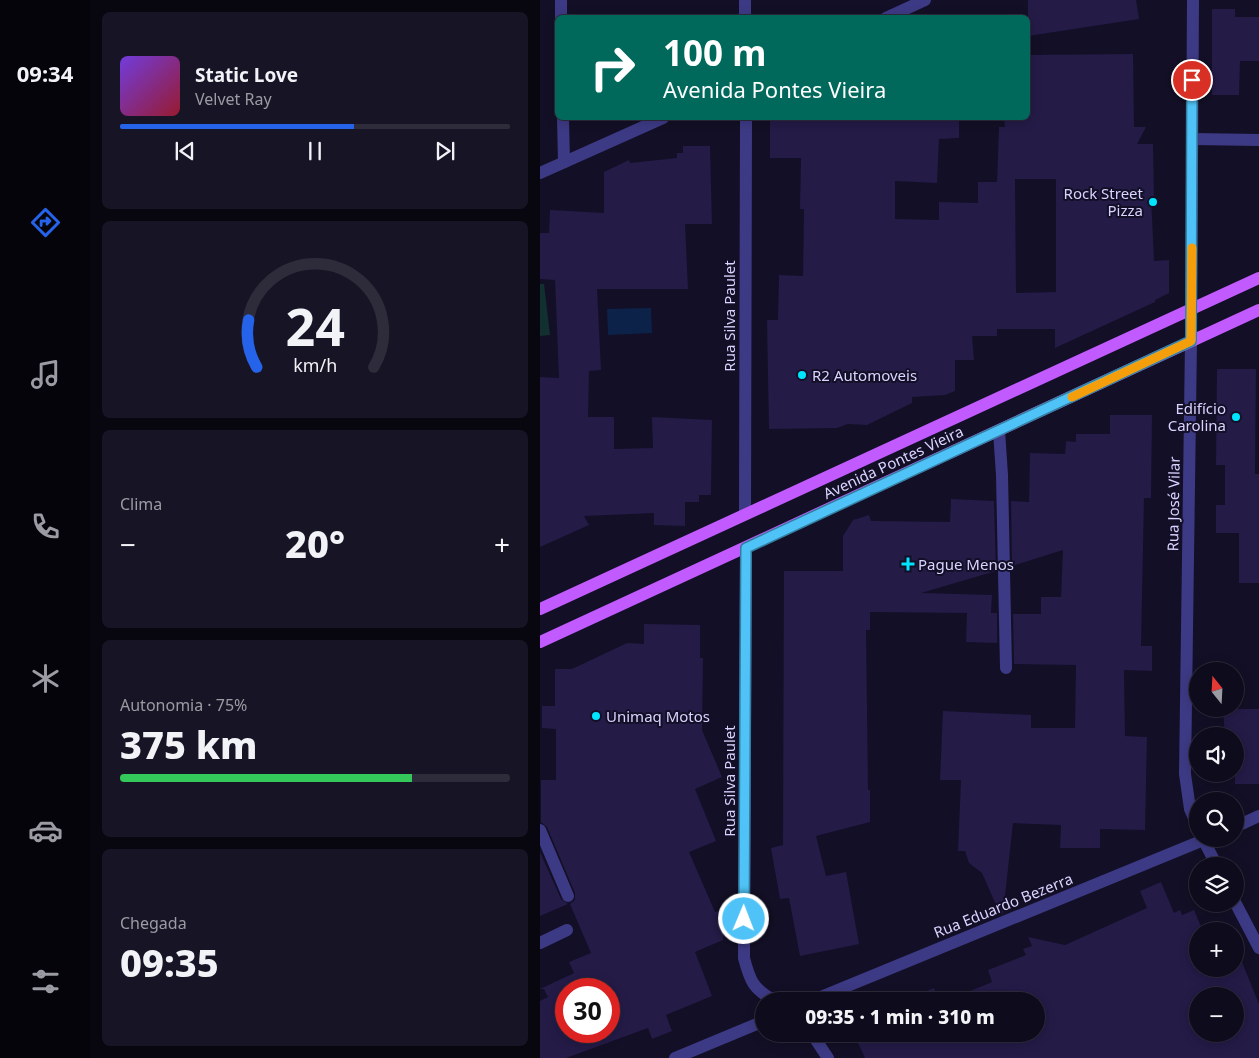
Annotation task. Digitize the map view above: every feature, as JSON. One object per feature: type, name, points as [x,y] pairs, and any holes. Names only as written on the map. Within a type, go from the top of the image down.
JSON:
[{"type":"main road","name":"Avenida Pontes Vieira","points":[[540,609],[1259,278]]},
{"type":"main road","name":"Avenida Pontes Vieira","points":[[540,642],[1259,310]]},
{"type":"street","points":[[560,0],[561,15]]},
{"type":"street","points":[[745,0],[745,15]]},
{"type":"street","points":[[892,15],[925,0]]},
{"type":"street","name":"Rua José Vilar","points":[[1189,800],[1186,774],[1193,0]]},
{"type":"street","points":[[563,120],[564,162]]},
{"type":"street","points":[[540,173],[658,120]]},
{"type":"street","name":"Rua Silva Paulet","points":[[745,514],[746,120]]},
{"type":"street","points":[[1192,139],[1259,140]]},
{"type":"street","points":[[999,431],[1002,475],[1006,668]]},
{"type":"street","name":"Rua Silva Paulet","points":[[746,548],[744,958],[751,982],[761,992]]},
{"type":"street","points":[[1244,823],[1259,816]]},
{"type":"street","points":[[540,830],[568,896]]},
{"type":"street","name":"Rua Eduardo Bezerra","points":[[833,992],[1189,845]]},
{"type":"street","points":[[1240,912],[1259,948]]},
{"type":"street","points":[[540,942],[567,930]]},
{"type":"street","points":[[675,1058],[755,1025]]},
{"type":"street","points":[[817,1042],[828,1058]]},
{"type":"green space","points":[[540,284],[544,284],[550,335],[540,336]]},
{"type":"water","points":[[651,308],[652,333],[608,335],[607,309]]},
{"type":"building","points":[[1028,0],[1136,0],[1139,19],[1030,36],[1030,15],[1028,15]]},
{"type":"building","points":[[1212,9],[1235,9],[1235,17],[1259,17],[1259,61],[1240,61],[1239,95],[1212,95]]},
{"type":"building","points":[[1133,54],[1134,127],[1146,127],[1137,144],[1153,144],[1154,196],[1151,196],[1154,261],[1169,260],[1169,293],[1155,300],[1155,302],[1055,348],[1055,329],[997,329],[997,336],[972,336],[974,360],[955,360],[955,391],[945,395],[912,397],[912,403],[867,425],[848,424],[837,428],[769,429],[767,320],[778,320],[779,275],[803,276],[804,209],[800,209],[801,158],[770,158],[770,120],[959,120],[959,138],[939,139],[937,183],[895,181],[895,219],[939,220],[939,202],[978,203],[978,182],[997,182],[999,127],[1005,127],[1004,120],[1030,120],[1030,55]],"holes":[[[1015,179],[1056,179],[1056,292],[1016,293]]]},
{"type":"building","points":[[683,146],[710,146],[712,224],[685,224],[688,289],[597,289],[601,370],[589,371],[588,417],[614,417],[614,449],[653,448],[652,417],[712,420],[711,495],[699,495],[699,502],[685,502],[685,526],[654,525],[654,513],[584,516],[589,525],[540,547],[540,377],[559,378],[555,280],[540,279],[540,233],[549,233],[550,210],[604,213],[604,172],[629,160],[630,163],[677,158],[677,153],[683,153]]},
{"type":"building","points":[[1217,369],[1256,369],[1255,474],[1259,474],[1259,583],[1239,583],[1239,533],[1216,533],[1216,505],[1225,505],[1225,465],[1216,465]]},
{"type":"building","points":[[1110,415],[1152,415],[1151,498],[1144,498],[1141,646],[1152,646],[1152,671],[1124,670],[1125,736],[1147,737],[1145,830],[1100,829],[1100,848],[1060,848],[1061,825],[1013,823],[1003,914],[1000,914],[982,873],[969,863],[965,851],[958,851],[961,780],[940,780],[943,711],[1031,715],[1031,728],[1075,728],[1076,665],[1014,664],[1013,614],[1041,614],[1041,597],[1061,597],[1063,550],[1012,566],[1011,501],[1029,502],[1030,453],[1065,454],[1066,441],[1076,442],[1076,434],[1110,434]]},
{"type":"building","points":[[951,499],[994,501],[996,571],[921,593],[992,595],[991,613],[997,613],[997,643],[966,642],[967,613],[870,612],[870,630],[866,630],[870,822],[816,836],[826,876],[846,872],[859,944],[800,956],[789,898],[780,899],[771,848],[783,845],[784,571],[843,571],[843,536],[853,520],[869,515],[871,521],[950,522]]},
{"type":"building","points":[[644,624],[700,625],[700,658],[703,658],[702,730],[722,777],[695,789],[716,841],[689,852],[715,912],[723,909],[723,940],[695,952],[712,996],[666,1015],[672,1031],[652,1039],[648,1028],[620,1038],[620,978],[563,978],[574,973],[569,962],[591,953],[570,904],[575,900],[575,893],[547,827],[541,822],[541,780],[556,780],[556,729],[542,728],[542,706],[555,706],[555,669],[572,669],[627,643],[644,644]]},
{"type":"building","points":[[1244,709],[1259,709],[1259,784],[1235,784],[1235,782],[1244,782],[1244,727],[1224,727],[1224,718],[1244,718]]},
{"type":"building","points":[[540,852],[561,899],[568,904],[540,916]]},
{"type":"building","points":[[1161,882],[1174,913],[1180,910],[1182,915],[1195,912],[1199,922],[1189,922],[1189,977],[1244,977],[1244,967],[1259,1004],[1259,1058],[865,1058],[858,1042],[1045,1042],[1045,992],[968,992],[992,982],[988,970],[1026,955],[1023,949],[1032,946],[1028,937],[1065,945],[1147,908],[1140,891]]},
{"type":"building","points":[[555,982],[555,1043],[607,1043],[566,1058],[540,1058],[540,1001],[548,997],[544,989],[540,989]]},
{"type":"building","points":[[934,988],[936,992],[924,992]]},
{"type":"slow traffic","points":[[1072,397],[1191,341],[1192,248]]},
{"type":"place","name":"Rock Street Pizza","points":[[1153,202]]},
{"type":"place","name":"R2 Automoveis","points":[[802,375]]},
{"type":"place","name":"Edifício Carolina","points":[[1236,417]]},
{"type":"place","name":"Pague Menos","points":[[908,564]]},
{"type":"place","name":"Unimaq Motos","points":[[596,716]]},
{"type":"route","points":[[744,919],[746,548],[1191,341],[1192,80]]}]
